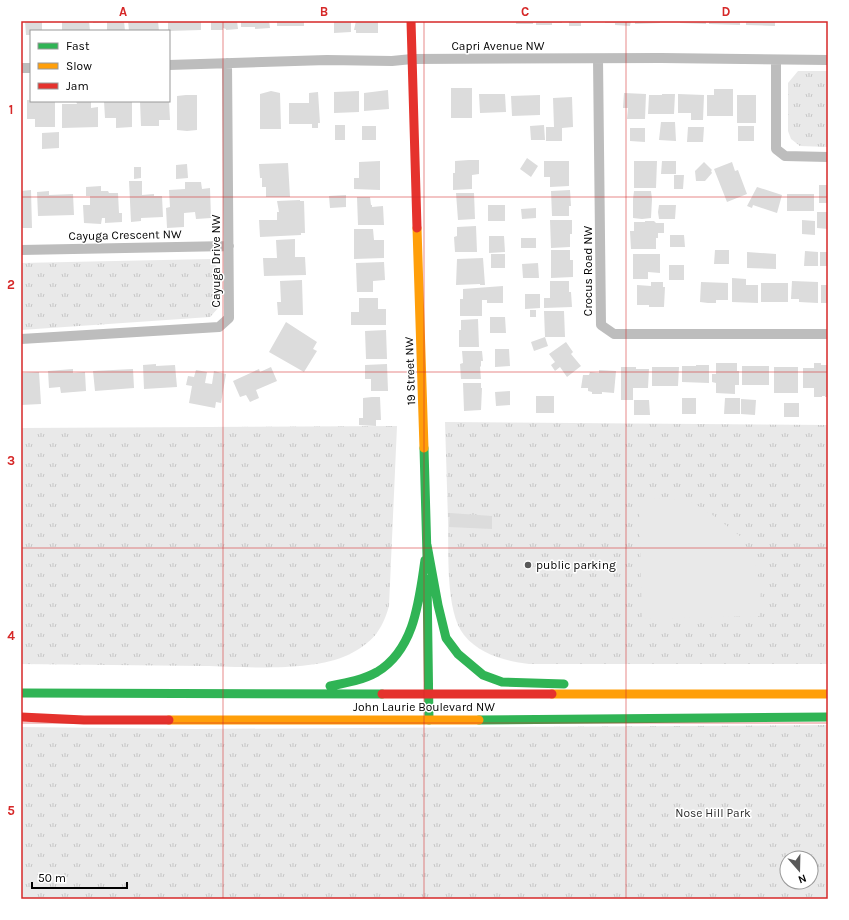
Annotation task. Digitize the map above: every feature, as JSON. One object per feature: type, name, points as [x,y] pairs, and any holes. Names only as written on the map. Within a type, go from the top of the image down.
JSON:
[{"type":"main road","name":"19 Street NW","points":[[411,21],[427,545],[429,720]]},
{"type":"main road","points":[[255,694],[349,684],[366,678],[383,668],[398,653],[409,638],[419,604],[427,545]]},
{"type":"main road","points":[[427,545],[438,606],[446,638],[458,654],[483,675],[502,682],[622,688],[681,688],[740,695]]},
{"type":"main road","name":"John Laurie Boulevard NW","points":[[21,693],[429,695],[828,694]]},
{"type":"main road","name":"John Laurie Boulevard NW","points":[[21,717],[84,720],[429,720],[828,717]]},
{"type":"street","name":"Capri Avenue NW","points":[[170,64],[327,60],[392,61],[412,59],[661,58],[828,60]]},
{"type":"street","name":"Crocus Road NW","points":[[598,59],[601,325],[614,334],[828,334]]},
{"type":"street","points":[[776,60],[776,149],[785,156],[828,157]]},
{"type":"street","name":"Cayuga Drive NW","points":[[21,338],[219,327],[230,318],[227,63]]},
{"type":"street","name":"Cayuga Crescent NW","points":[[21,250],[229,246]]},
{"type":"green space","points":[[798,71],[828,71],[828,147],[800,146],[791,139],[788,131],[788,83]]},
{"type":"green space","points":[[210,259],[219,269],[220,306],[210,317],[21,330],[21,263]]},
{"type":"green space","points":[[445,422],[828,425],[828,664],[529,664],[503,659],[478,648],[464,635],[458,624],[451,596],[448,564]]},
{"type":"green space","points":[[397,426],[389,606],[383,623],[375,635],[364,646],[348,655],[333,660],[297,666],[257,667],[21,664],[21,428]]},
{"type":"green space","points":[[639,497],[690,501],[714,516],[740,536],[754,559],[761,588],[759,616],[642,619]]},
{"type":"green space","name":"Nose Hill Park","points":[[828,725],[828,899],[21,899],[21,727],[196,729]]},
{"type":"building","points":[[25,21],[42,21],[42,30],[30,30],[30,35],[26,35]]},
{"type":"building","points":[[62,21],[89,21],[90,30],[62,30]]},
{"type":"building","points":[[93,21],[124,21],[125,30],[107,30],[107,22],[93,23]]},
{"type":"building","points":[[128,21],[158,21],[159,30],[129,30]]},
{"type":"building","points":[[168,21],[201,21],[201,30],[168,30]]},
{"type":"building","points":[[211,21],[237,21],[238,29],[226,30],[223,28],[223,30],[211,30]]},
{"type":"building","points":[[241,21],[269,21],[270,28],[255,29],[255,27],[241,27]]},
{"type":"building","points":[[277,21],[304,21],[304,26],[277,26]]},
{"type":"building","points":[[334,21],[351,21],[351,32],[334,33]]},
{"type":"building","points":[[356,21],[378,21],[378,33],[356,33],[356,30],[354,30]]},
{"type":"building","points":[[516,21],[533,21],[533,24],[516,24]]},
{"type":"building","points":[[536,21],[562,21],[562,23],[552,23],[552,25],[536,25]]},
{"type":"building","points":[[569,21],[581,21],[581,26],[569,26]]},
{"type":"building","points":[[605,21],[631,21],[630,26],[605,23]]},
{"type":"building","points":[[635,21],[660,21],[660,23],[635,24]]},
{"type":"building","points":[[680,21],[706,21],[706,24],[680,23]]},
{"type":"building","points":[[709,21],[740,21],[740,25],[709,24]]},
{"type":"building","points":[[746,21],[775,21],[775,26],[746,25]]},
{"type":"building","points":[[451,88],[472,88],[472,118],[451,118]]},
{"type":"building","points":[[714,89],[733,89],[733,116],[707,116],[707,95],[714,95]]},
{"type":"building","points":[[388,90],[389,109],[364,111],[364,93]]},
{"type":"building","points":[[271,91],[280,93],[281,129],[260,129],[260,94]]},
{"type":"building","points":[[359,91],[359,112],[334,113],[334,92]]},
{"type":"building","points":[[318,92],[320,123],[318,123],[318,128],[312,128],[312,124],[289,124],[289,103],[309,103],[309,93]]},
{"type":"building","points":[[624,93],[646,94],[645,119],[627,119],[628,108],[623,108]]},
{"type":"building","points":[[479,94],[505,94],[506,112],[480,113]]},
{"type":"building","points":[[675,94],[674,114],[648,114],[649,95]]},
{"type":"building","points":[[678,94],[704,95],[703,120],[691,120],[691,113],[678,113]]},
{"type":"building","points":[[197,95],[197,130],[177,130],[177,96]]},
{"type":"building","points":[[540,95],[540,115],[512,116],[511,96]]},
{"type":"building","points":[[737,95],[756,95],[756,123],[737,123]]},
{"type":"building","points":[[572,97],[573,127],[562,128],[562,141],[546,141],[546,127],[554,127],[553,98]]},
{"type":"building","points":[[27,100],[30,100],[30,102],[55,102],[55,127],[35,127],[35,119],[27,119]]},
{"type":"building","points":[[76,102],[91,102],[91,108],[98,107],[98,127],[62,128],[62,104],[77,104]]},
{"type":"building","points":[[104,102],[132,102],[132,127],[116,128],[116,118],[105,118]]},
{"type":"building","points":[[140,102],[169,102],[170,120],[159,120],[159,126],[141,126]]},
{"type":"building","points":[[661,122],[675,122],[676,141],[659,140]]},
{"type":"building","points":[[335,125],[345,125],[345,140],[335,140]]},
{"type":"building","points":[[544,125],[545,140],[531,140],[530,126]]},
{"type":"building","points":[[362,126],[376,126],[376,140],[362,140]]},
{"type":"building","points":[[738,126],[754,126],[754,141],[738,141]]},
{"type":"building","points":[[688,127],[704,127],[703,142],[687,142]]},
{"type":"building","points":[[630,128],[645,128],[645,142],[630,141]]},
{"type":"building","points":[[59,132],[59,148],[42,149],[42,133]]},
{"type":"building","points":[[527,158],[538,166],[531,177],[520,169]]},
{"type":"building","points":[[479,160],[479,174],[472,175],[472,189],[453,190],[455,161]]},
{"type":"building","points":[[380,161],[380,190],[354,189],[354,178],[359,178],[359,162]]},
{"type":"building","points":[[544,161],[569,161],[569,186],[550,187],[550,177],[544,177]]},
{"type":"building","points":[[634,161],[657,161],[656,188],[634,188]]},
{"type":"building","points":[[662,161],[676,161],[676,174],[661,174]]},
{"type":"building","points":[[704,162],[712,170],[712,173],[705,181],[696,181],[695,171]]},
{"type":"building","points":[[732,162],[735,171],[738,170],[747,194],[727,202],[714,169]]},
{"type":"building","points":[[288,163],[290,197],[266,197],[266,187],[262,187],[259,164]]},
{"type":"building","points":[[187,164],[188,178],[176,179],[176,165]]},
{"type":"building","points":[[134,167],[141,167],[141,178],[134,179]]},
{"type":"building","points":[[674,175],[684,175],[683,189],[674,189]]},
{"type":"building","points":[[129,181],[142,181],[142,195],[154,194],[154,196],[162,196],[163,217],[141,218],[141,221],[131,222]]},
{"type":"building","points":[[185,182],[201,182],[202,189],[210,188],[211,218],[196,219],[195,212],[184,213],[184,227],[167,228],[166,208],[170,207],[169,190],[185,189]]},
{"type":"building","points":[[819,185],[828,185],[828,203],[819,203]]},
{"type":"building","points":[[101,186],[101,191],[118,193],[119,213],[122,213],[122,222],[105,223],[105,218],[102,218],[101,224],[84,223],[83,205],[90,205],[90,196],[86,196],[86,187]]},
{"type":"building","points":[[757,187],[782,195],[777,213],[753,205],[752,208],[747,206]]},
{"type":"building","points":[[31,190],[32,228],[21,228],[21,191]]},
{"type":"building","points":[[570,190],[571,206],[569,206],[569,216],[552,216],[551,191]]},
{"type":"building","points":[[49,191],[49,195],[73,194],[74,215],[38,216],[37,192]]},
{"type":"building","points":[[634,191],[651,191],[651,218],[633,218]]},
{"type":"building","points":[[456,193],[474,193],[475,219],[458,220]]},
{"type":"building","points":[[787,194],[814,194],[814,211],[787,211]]},
{"type":"building","points":[[346,195],[346,207],[330,208],[329,196]]},
{"type":"building","points":[[357,197],[370,197],[372,207],[383,206],[384,225],[358,225]]},
{"type":"building","points":[[277,201],[304,201],[305,233],[301,233],[301,235],[260,237],[259,220],[277,220],[277,212],[279,212]]},
{"type":"building","points":[[488,205],[505,205],[505,221],[488,221]]},
{"type":"building","points":[[659,205],[676,205],[675,219],[659,219]]},
{"type":"building","points":[[536,208],[536,218],[522,219],[521,209]]},
{"type":"building","points":[[817,212],[828,212],[828,229],[817,228]]},
{"type":"building","points":[[550,220],[572,220],[570,247],[551,248]]},
{"type":"building","points":[[802,220],[815,221],[815,235],[802,234]]},
{"type":"building","points":[[645,221],[664,223],[664,233],[658,233],[658,238],[656,238],[656,249],[631,249],[630,231],[634,231],[634,222]]},
{"type":"building","points":[[476,226],[477,252],[455,252],[454,237],[457,236],[457,227]]},
{"type":"building","points":[[354,229],[373,229],[374,240],[384,240],[384,258],[354,259]]},
{"type":"building","points":[[670,235],[684,235],[685,247],[670,247]]},
{"type":"building","points":[[489,236],[504,236],[505,252],[489,253]]},
{"type":"building","points":[[521,238],[536,238],[536,248],[521,248]]},
{"type":"building","points":[[295,239],[295,257],[305,257],[306,275],[264,276],[263,258],[277,258],[276,240]]},
{"type":"building","points":[[551,250],[570,250],[570,260],[573,260],[573,277],[551,278]]},
{"type":"building","points":[[715,250],[729,250],[729,264],[714,264]]},
{"type":"building","points":[[805,251],[818,252],[818,266],[804,266]]},
{"type":"building","points":[[747,252],[776,254],[776,269],[747,268]]},
{"type":"building","points":[[820,252],[828,252],[828,266],[820,266]]},
{"type":"building","points":[[491,254],[505,254],[505,268],[491,268]]},
{"type":"building","points":[[633,254],[660,254],[660,273],[648,272],[648,279],[633,279]]},
{"type":"building","points":[[483,258],[485,285],[456,285],[457,259]]},
{"type":"building","points":[[384,262],[385,280],[373,281],[373,292],[357,292],[356,263]]},
{"type":"building","points":[[538,263],[539,278],[523,278],[522,264]]},
{"type":"building","points":[[669,265],[684,265],[684,280],[669,280]]},
{"type":"building","points":[[732,278],[746,279],[746,285],[758,285],[758,303],[732,302]]},
{"type":"building","points":[[302,280],[303,315],[278,315],[277,302],[281,302],[280,281]]},
{"type":"building","points":[[550,281],[569,281],[569,292],[571,292],[572,307],[544,308],[544,298],[550,298]]},
{"type":"building","points":[[792,281],[818,282],[818,303],[799,302],[799,299],[791,299]]},
{"type":"building","points":[[651,282],[663,282],[663,287],[665,287],[664,307],[637,305],[637,285],[651,286]]},
{"type":"building","points":[[701,282],[728,283],[728,300],[716,300],[716,303],[700,302]]},
{"type":"building","points":[[761,283],[788,283],[788,302],[761,302]]},
{"type":"building","points":[[821,285],[828,285],[828,303],[821,303]]},
{"type":"building","points":[[503,286],[503,303],[487,303],[487,300],[482,300],[482,316],[460,316],[460,299],[463,299],[463,289]]},
{"type":"building","points":[[525,294],[540,294],[540,308],[525,309]]},
{"type":"building","points":[[359,298],[378,298],[378,309],[386,309],[386,325],[351,325],[351,312],[359,312]]},
{"type":"building","points":[[530,310],[536,310],[536,317],[530,317]]},
{"type":"building","points":[[544,311],[564,311],[565,337],[545,337]]},
{"type":"building","points":[[490,317],[505,317],[506,333],[490,333]]},
{"type":"building","points":[[478,319],[479,347],[459,347],[459,330],[461,330],[461,320]]},
{"type":"building","points":[[286,322],[317,342],[313,349],[317,351],[304,372],[269,352]]},
{"type":"building","points":[[386,330],[387,359],[366,359],[365,331]]},
{"type":"building","points":[[545,337],[548,346],[534,351],[531,342]]},
{"type":"building","points":[[566,342],[573,352],[571,354],[581,366],[567,377],[560,367],[555,371],[551,365],[555,362],[549,354]]},
{"type":"building","points":[[495,349],[509,349],[510,366],[495,367]]},
{"type":"building","points":[[462,351],[482,351],[483,361],[481,361],[480,367],[481,379],[461,379],[460,364],[463,363]]},
{"type":"building","points":[[716,363],[737,363],[737,371],[739,371],[739,385],[735,385],[735,394],[716,393],[716,383],[712,382],[712,374],[716,374]]},
{"type":"building","points":[[814,363],[828,365],[828,397],[814,397],[814,388],[803,388],[803,368],[814,368]]},
{"type":"building","points":[[156,364],[156,366],[175,365],[177,387],[144,389],[143,365]]},
{"type":"building","points":[[387,364],[388,391],[371,391],[371,379],[365,379],[365,365]]},
{"type":"building","points":[[709,365],[709,383],[682,382],[682,366]]},
{"type":"building","points":[[742,366],[769,366],[769,385],[742,385]]},
{"type":"building","points":[[271,367],[277,381],[256,390],[259,398],[250,402],[246,395],[240,397],[233,381],[259,369],[260,372]]},
{"type":"building","points":[[621,367],[649,369],[648,388],[633,388],[633,400],[621,400]]},
{"type":"building","points":[[652,367],[679,367],[678,386],[652,386]]},
{"type":"building","points":[[774,367],[798,367],[798,393],[774,393]]},
{"type":"building","points":[[73,369],[73,373],[85,372],[86,391],[61,393],[60,387],[49,388],[48,371]]},
{"type":"building","points":[[133,369],[134,388],[95,391],[93,371]]},
{"type":"building","points":[[196,370],[207,372],[205,383],[212,384],[214,371],[226,374],[221,403],[216,402],[215,408],[189,403],[192,386],[186,385],[188,376],[194,377]]},
{"type":"building","points":[[599,370],[616,371],[614,393],[602,392],[602,394],[592,394],[592,392],[588,391],[588,388],[581,388],[583,375],[589,375],[590,372],[599,373]]},
{"type":"building","points":[[39,372],[41,404],[21,405],[21,373]]},
{"type":"building","points":[[463,383],[481,383],[481,410],[464,411]]},
{"type":"building","points":[[510,391],[510,405],[496,406],[495,392]]},
{"type":"building","points":[[536,396],[554,396],[554,413],[536,413]]},
{"type":"building","points":[[380,397],[381,420],[376,420],[376,426],[359,425],[359,418],[363,418],[363,398]]},
{"type":"building","points":[[682,398],[696,398],[696,414],[682,414]]},
{"type":"building","points":[[725,398],[740,398],[740,414],[724,414]]},
{"type":"building","points":[[741,399],[756,400],[755,415],[741,414]]},
{"type":"building","points":[[634,400],[649,400],[650,415],[634,415]]},
{"type":"building","points":[[784,403],[799,403],[799,417],[784,417]]},
{"type":"building","points":[[450,513],[492,516],[492,529],[449,527]]},
{"type":"traffic: fast","points":[[424,448],[427,556]]},
{"type":"traffic: fast","points":[[427,545],[438,605],[446,638],[458,654],[483,675],[502,682],[564,684]]},
{"type":"traffic: fast","points":[[330,686],[354,681],[372,675],[390,662],[400,650],[413,622],[425,560]]},
{"type":"traffic: fast","points":[[427,579],[429,720]]},
{"type":"traffic: fast","points":[[21,693],[382,694]]},
{"type":"traffic: fast","points":[[479,720],[828,717]]},
{"type":"traffic: slow","points":[[417,228],[424,448]]},
{"type":"traffic: slow","points":[[552,694],[828,694]]},
{"type":"traffic: slow","points":[[169,720],[479,720]]},
{"type":"traffic: jam","points":[[411,21],[417,228]]},
{"type":"traffic: jam","points":[[382,694],[552,694]]},
{"type":"traffic: jam","points":[[21,717],[84,720],[169,720]]},
{"type":"place","name":"public parking","points":[[528,565]]}]
